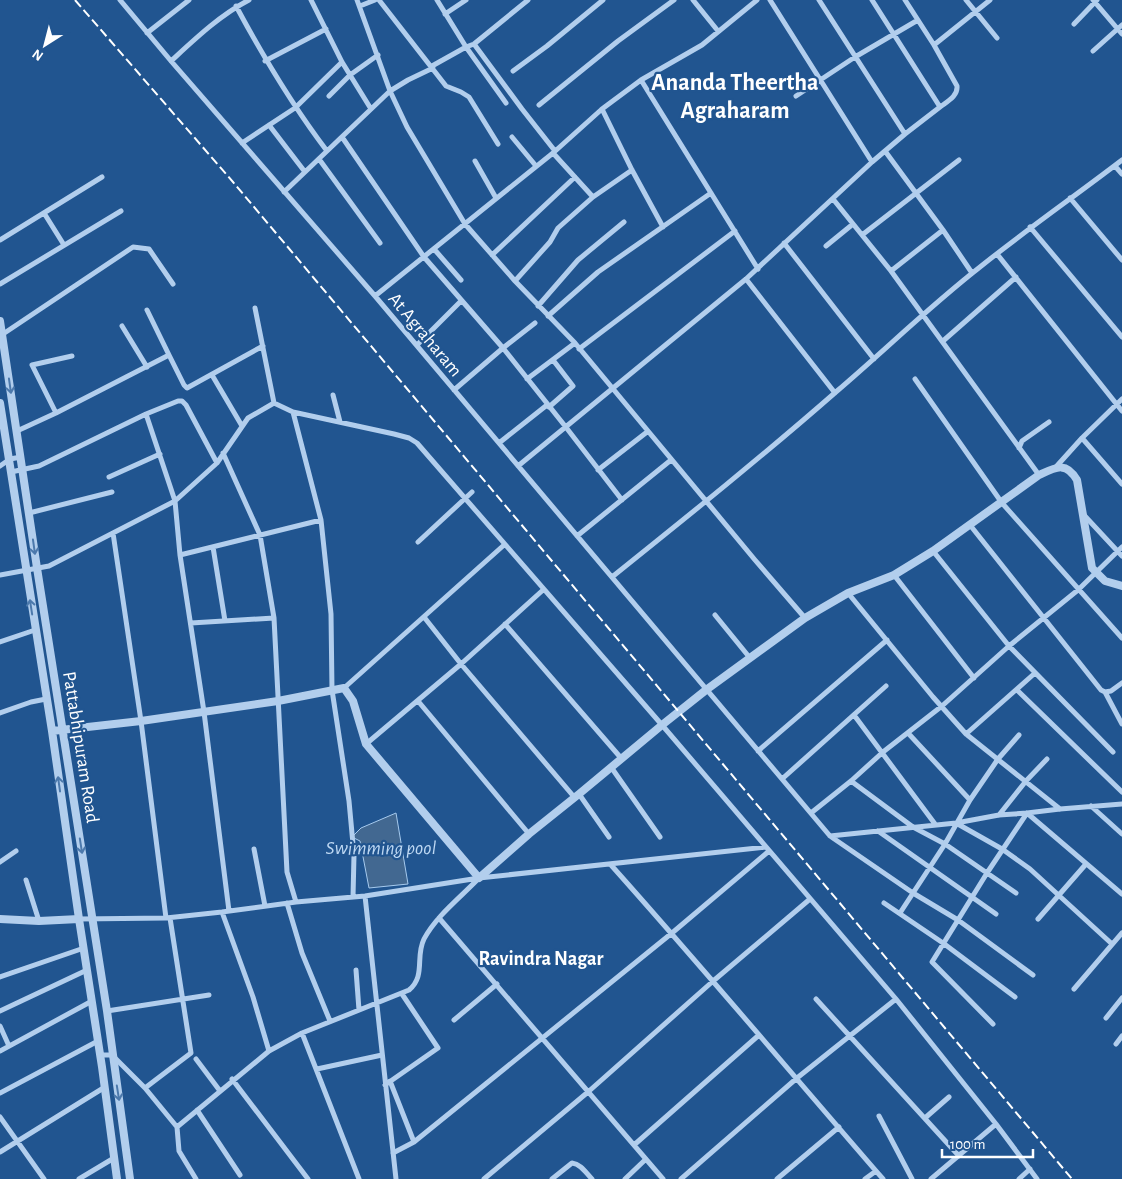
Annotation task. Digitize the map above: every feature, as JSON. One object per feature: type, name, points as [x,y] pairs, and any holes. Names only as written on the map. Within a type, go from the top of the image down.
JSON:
[{"type":"street","name":"At Agraharam","points":[[121,0],[171,61],[417,345],[830,836],[958,920],[1032,975]]},
{"type":"street","points":[[147,32],[188,0]]},
{"type":"street","points":[[171,61],[236,6],[249,0]]},
{"type":"street","points":[[311,0],[342,62],[371,109]]},
{"type":"street","points":[[357,0],[390,91],[407,127],[465,224],[515,282],[575,343],[647,432],[805,618]]},
{"type":"street","points":[[360,6],[377,0],[433,67],[446,86],[469,97],[498,144]]},
{"type":"street","points":[[437,0],[466,47],[506,103]]},
{"type":"street","points":[[445,14],[466,0]]},
{"type":"street","points":[[284,192],[390,91],[474,44],[528,0]]},
{"type":"street","points":[[513,72],[603,0]]},
{"type":"street","points":[[539,105],[618,41],[674,0]]},
{"type":"street","points":[[693,0],[718,31]]},
{"type":"street","points":[[375,296],[554,152],[602,109],[641,80],[684,56],[757,0]]},
{"type":"street","points":[[770,0],[872,162]]},
{"type":"street","points":[[819,0],[905,134]]},
{"type":"street","points":[[872,0],[940,107]]},
{"type":"street","points":[[518,466],[758,269],[872,162],[956,95],[957,86],[935,44],[905,0]]},
{"type":"street","points":[[966,0],[997,38]]},
{"type":"street","points":[[935,44],[990,0]]},
{"type":"street","points":[[1074,24],[1095,1],[1120,27],[1122,34]]},
{"type":"street","points":[[236,6],[265,61],[295,108],[327,151]]},
{"type":"street","points":[[796,96],[820,79],[918,20]]},
{"type":"street","points":[[1093,51],[1120,27]]},
{"type":"street","points":[[265,61],[326,29]]},
{"type":"street","points":[[474,44],[554,152],[593,197]]},
{"type":"street","points":[[329,96],[350,76],[378,55]]},
{"type":"street","points":[[242,143],[295,108],[342,62]]},
{"type":"street","points":[[641,80],[758,269]]},
{"type":"street","points":[[602,109],[663,227]]},
{"type":"street","points":[[269,125],[304,172]]},
{"type":"street","points":[[342,137],[424,257],[503,348],[622,500]]},
{"type":"street","points":[[512,137],[536,166]]},
{"type":"street","points":[[885,151],[972,273]]},
{"type":"street","points":[[318,159],[380,243]]},
{"type":"street","points":[[862,235],[959,160]]},
{"type":"street","points":[[612,577],[706,502],[835,393],[922,314],[972,273],[1030,227],[1122,160]]},
{"type":"street","points":[[475,161],[496,198]]},
{"type":"street","points":[[1115,166],[1122,174]]},
{"type":"street","points":[[515,282],[550,242],[558,228],[593,197],[632,170]]},
{"type":"street","points":[[0,240],[102,177]]},
{"type":"street","points":[[492,255],[575,177]]},
{"type":"street","points":[[548,316],[598,272],[711,193]]},
{"type":"street","points":[[1070,198],[1122,260]]},
{"type":"street","points":[[833,199],[891,271],[1039,475]]},
{"type":"street","points":[[0,284],[121,211]]},
{"type":"street","points":[[44,212],[64,245]]},
{"type":"street","points":[[538,306],[578,260],[624,222]]},
{"type":"street","points":[[826,246],[853,224]]},
{"type":"street","points":[[1030,227],[1122,337]]},
{"type":"street","points":[[891,271],[943,230]]},
{"type":"street","points":[[579,349],[735,231]]},
{"type":"street","points":[[784,244],[874,359]]},
{"type":"street","points":[[2,334],[133,247],[149,249],[173,284]]},
{"type":"street","points":[[434,249],[460,280]]},
{"type":"street","points":[[997,254],[1122,411]]},
{"type":"street","points":[[943,341],[1016,277]]},
{"type":"street","points":[[746,279],[835,393]]},
{"type":"street","points":[[417,345],[461,301]]},
{"type":"street","points":[[255,308],[274,402]]},
{"type":"street","points":[[147,310],[184,385],[188,388],[263,346]]},
{"type":"street","name":"Pattabhipuram Road","points":[[0,321],[36,568],[107,1011],[130,1179]]},
{"type":"street","points":[[454,390],[503,348],[535,324]]},
{"type":"street","points":[[122,326],[146,367]]},
{"type":"street","points":[[527,379],[575,343]]},
{"type":"street","points":[[17,431],[169,355]]},
{"type":"street","points":[[56,413],[32,365],[72,356]]},
{"type":"street","points":[[499,443],[573,386],[553,360]]},
{"type":"street","points":[[212,375],[242,426]]},
{"type":"street","points":[[915,379],[1002,503],[1122,638]]},
{"type":"street","points":[[333,395],[340,422]]},
{"type":"street","points":[[1055,468],[1082,438],[1122,399]]},
{"type":"street","points":[[11,472],[39,466],[146,414],[178,401],[182,401],[216,463]]},
{"type":"street","points":[[274,402],[293,412],[409,438],[416,444],[662,725],[896,999],[996,1124],[1037,1179]]},
{"type":"street","points":[[0,575],[49,566],[175,502],[216,463],[248,418],[274,402]]},
{"type":"street","name":"Pattabhipuram Road","points":[[0,403],[52,731],[117,1179]]},
{"type":"street","points":[[293,412],[321,520],[330,614],[332,690],[349,801],[353,846],[352,897]]},
{"type":"street","points":[[146,414],[175,502],[180,555],[204,712],[229,911]]},
{"type":"street","points":[[1019,448],[1022,441],[1049,422]]},
{"type":"street","points":[[598,470],[647,432]]},
{"type":"street","points":[[1082,438],[1122,484]]},
{"type":"street","points":[[223,452],[260,535],[274,618],[287,872],[296,902]]},
{"type":"street","points":[[109,477],[160,454]]},
{"type":"street","points":[[0,466],[10,459],[21,457]]},
{"type":"street","points":[[577,536],[671,460]]},
{"type":"street","points":[[176,1127],[269,1051],[302,1033],[402,994],[414,986],[419,978],[421,947],[424,939],[439,918],[529,834],[621,758],[706,690],[805,618],[848,593],[894,575],[970,526],[1039,475],[1055,468],[1066,468],[1072,471],[1077,480],[1092,568],[1105,581],[1122,586]]},
{"type":"street","points":[[29,513],[112,492]]},
{"type":"street","points":[[418,542],[472,492]]},
{"type":"street","points":[[1083,514],[1120,549],[1122,556]]},
{"type":"street","points":[[180,555],[321,520]]},
{"type":"street","points":[[970,526],[1101,690],[1105,692],[1122,724]]},
{"type":"street","points":[[113,533],[168,918],[191,1053],[145,1088]]},
{"type":"street","points":[[52,731],[204,712],[278,701],[344,688],[504,545]]},
{"type":"street","points":[[213,546],[225,621]]},
{"type":"street","points":[[810,813],[942,706],[1009,646],[1078,590],[1120,549]]},
{"type":"street","points":[[933,551],[1009,646],[1113,752]]},
{"type":"street","points":[[894,575],[974,678]]},
{"type":"street","points":[[366,744],[461,664],[543,590]]},
{"type":"street","points":[[848,593],[966,734],[1060,809]]},
{"type":"street","points":[[715,615],[750,658]]},
{"type":"street","points":[[424,617],[461,664],[577,796],[608,836]]},
{"type":"street","points":[[191,623],[274,618]]},
{"type":"street","points":[[506,624],[621,758]]},
{"type":"street","points":[[0,642],[35,630]]},
{"type":"street","points":[[758,751],[887,640]]},
{"type":"street","points":[[966,734],[1035,673]]},
{"type":"street","points":[[1105,692],[1111,691],[1122,683]]},
{"type":"street","points":[[782,779],[886,686]]},
{"type":"street","points":[[344,688],[353,701],[366,744],[480,878]]},
{"type":"street","points":[[1017,690],[1122,792]]},
{"type":"street","points":[[0,713],[46,699]]},
{"type":"street","points":[[418,701],[529,834]]},
{"type":"street","points":[[854,715],[936,824]]},
{"type":"street","points":[[908,733],[970,800]]},
{"type":"street","points":[[900,913],[970,800],[998,759],[1019,734]]},
{"type":"street","points":[[999,815],[1026,781],[1047,759]]},
{"type":"street","points":[[611,767],[660,837]]},
{"type":"street","points":[[851,781],[913,827],[944,844],[1016,893]]},
{"type":"street","points":[[830,836],[956,823],[999,815],[1122,804]]},
{"type":"street","points":[[1091,806],[1122,834]]},
{"type":"street","points":[[993,1024],[932,962],[1027,813]]},
{"type":"street","points":[[1027,813],[1122,894]]},
{"type":"street","points":[[956,823],[1030,869],[1112,944]]},
{"type":"street","points":[[877,831],[996,914]]},
{"type":"street","points":[[254,849],[265,906]]},
{"type":"street","points":[[0,920],[39,922],[168,918],[296,902],[366,896],[480,878],[767,849]]},
{"type":"street","points":[[393,1153],[414,1142],[672,934],[767,849]]},
{"type":"street","points":[[0,862],[16,852]]},
{"type":"street","points":[[1038,919],[1086,864]]},
{"type":"street","points":[[611,865],[883,1179]]},
{"type":"street","points":[[26,880],[39,922]]},
{"type":"street","points":[[366,896],[382,1055],[388,1083],[396,1179]]},
{"type":"street","points":[[484,1179],[588,1092],[712,982],[810,899]]},
{"type":"street","points":[[287,903],[302,953],[330,1021]]},
{"type":"street","points":[[884,903],[943,943],[1016,998]]},
{"type":"street","points":[[222,912],[253,997],[269,1051]]},
{"type":"street","points":[[439,918],[663,1179]]},
{"type":"street","points":[[1074,989],[1122,933]]},
{"type":"street","points":[[0,977],[84,948]]},
{"type":"street","points":[[0,1011],[87,970]]},
{"type":"street","points":[[356,970],[359,1010]]},
{"type":"street","points":[[454,1020],[496,984]]},
{"type":"street","points":[[388,1083],[438,1048],[402,994]]},
{"type":"street","points":[[107,1011],[209,995]]},
{"type":"street","points":[[1106,1018],[1122,998]]},
{"type":"street","points":[[816,999],[959,1156]]},
{"type":"street","points":[[681,1179],[797,1078],[896,999]]},
{"type":"street","points":[[0,1051],[92,1001]]},
{"type":"street","points":[[0,1026],[9,1046]]},
{"type":"street","points":[[302,1033],[359,1179]]},
{"type":"street","points":[[634,1145],[759,1035]]},
{"type":"street","points":[[1116,1044],[1122,1036]]},
{"type":"street","points":[[0,1093],[98,1041]]},
{"type":"street","points":[[100,1055],[112,1055],[145,1088],[176,1127],[179,1151],[196,1179]]},
{"type":"street","points":[[317,1070],[382,1055]]},
{"type":"street","points":[[196,1059],[220,1091]]},
{"type":"street","points":[[232,1080],[308,1179]]},
{"type":"street","points":[[388,1083],[414,1142]]},
{"type":"street","points":[[0,1152],[105,1087]]},
{"type":"street","points":[[925,1118],[949,1097]]},
{"type":"street","points":[[198,1110],[240,1175]]},
{"type":"street","points":[[878,1116],[912,1179]]},
{"type":"street","points":[[0,1117],[44,1179]]},
{"type":"street","points":[[932,1179],[996,1124]]},
{"type":"street","points":[[777,1179],[839,1127]]},
{"type":"street","points":[[79,1179],[114,1158]]},
{"type":"street","points":[[625,1179],[646,1159]]},
{"type":"street","points":[[552,1179],[572,1163],[576,1163],[592,1179]]},
{"type":"street","points":[[1019,1179],[1030,1170]]},
{"type":"street","points":[[865,1179],[876,1171]]},
{"type":"water","name":"Swimming pool","points":[[396,813],[408,884],[369,888],[360,841],[352,837],[361,828]]},
{"type":"railway","points":[[75,0],[233,182],[1072,1179]]},
{"type":"district","name":"Ananda Theertha Agraharam","points":[[735,96]]},
{"type":"district","name":"Ravindra Nagar","points":[[541,958]]}]
